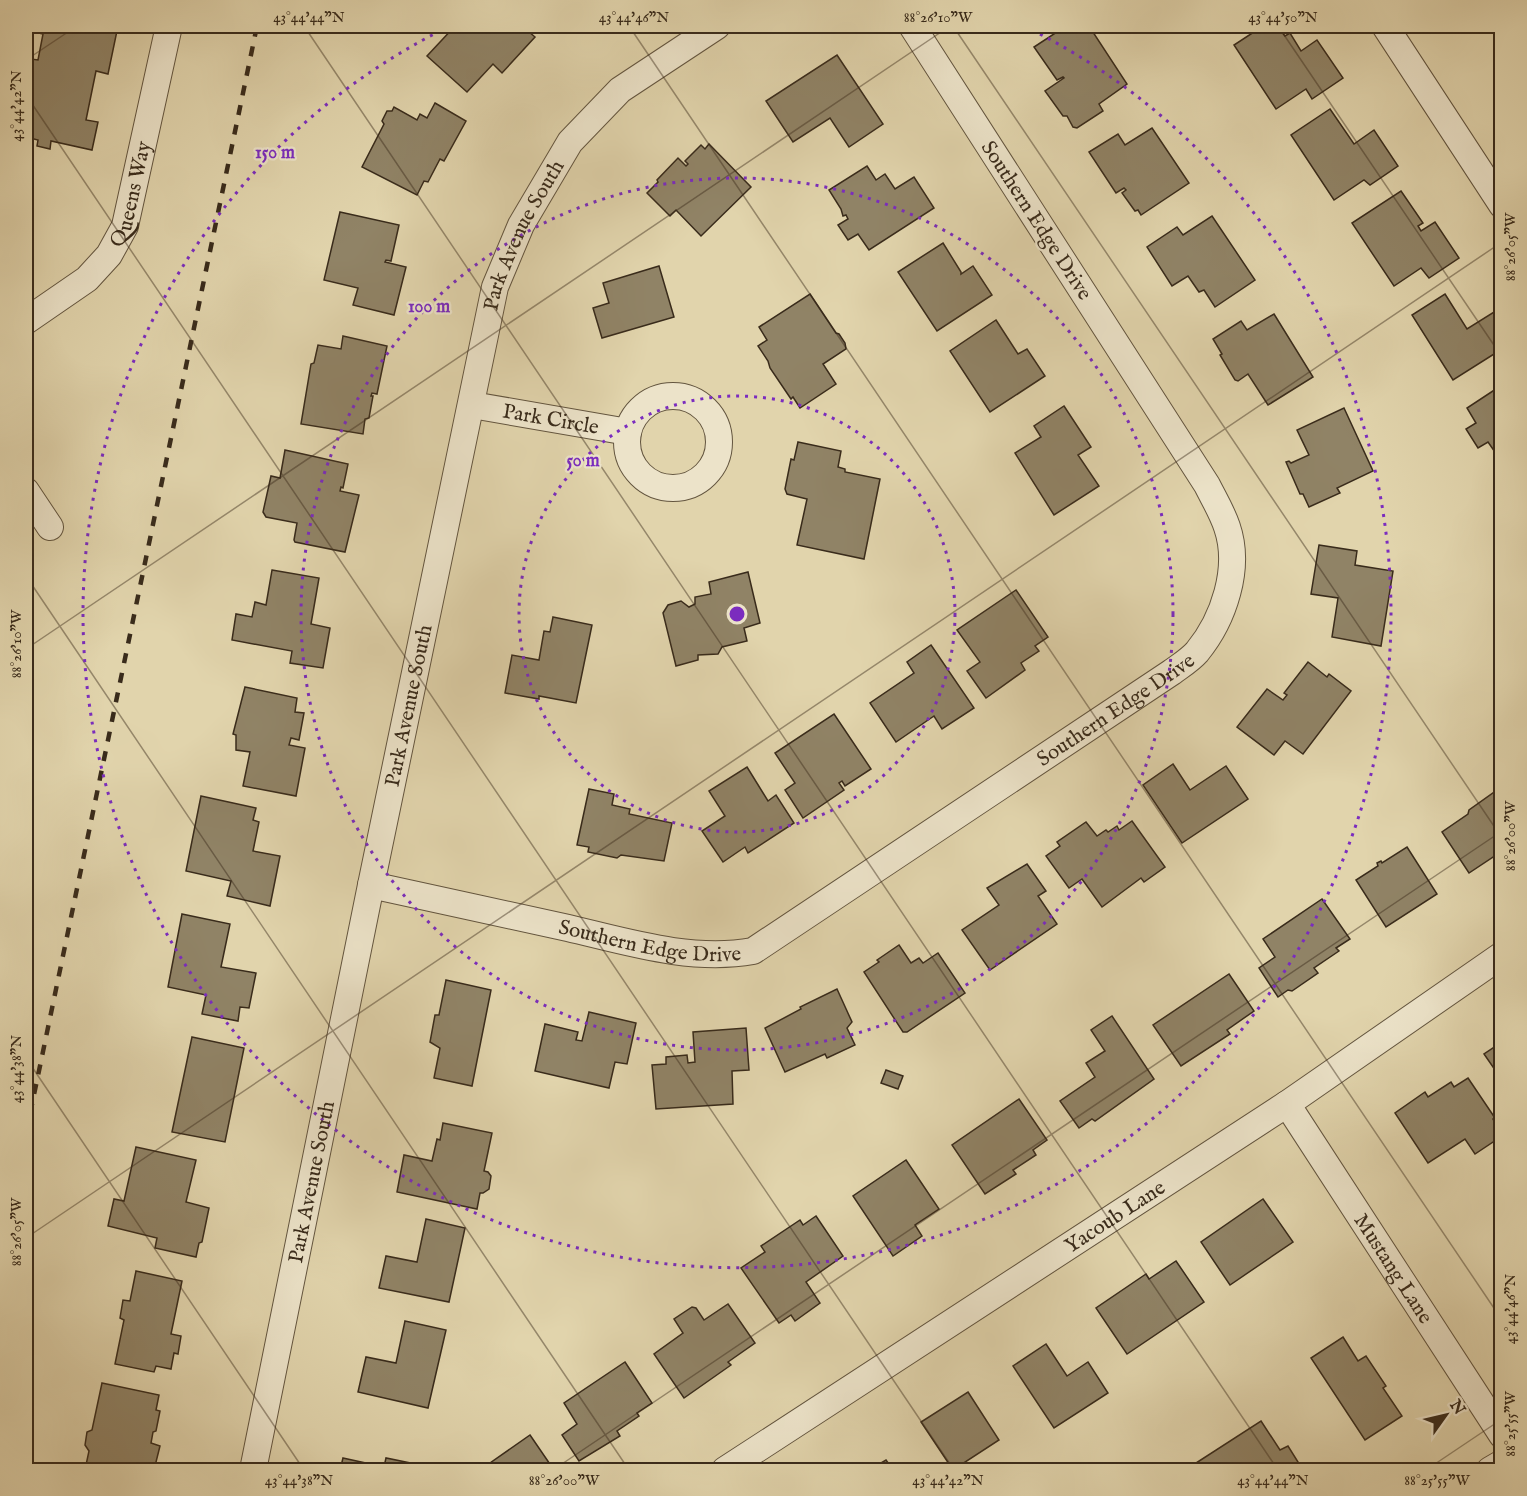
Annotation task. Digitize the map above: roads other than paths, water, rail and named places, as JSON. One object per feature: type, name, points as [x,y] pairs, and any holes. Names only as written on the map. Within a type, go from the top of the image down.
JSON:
[{"type":"street","name":"Queens Way","points":[[26,321],[87,279],[109,255],[125,226],[169,26]]},
{"type":"street","name":"Park Avenue South","points":[[253,1470],[495,287],[521,225],[570,142],[620,90],[717,26]]},
{"type":"street","name":"Southern Edge Drive","points":[[371,885],[646,946],[708,955],[731,955],[753,951],[1172,672],[1196,652],[1215,623],[1228,589],[1233,560],[1227,528],[1207,485],[912,26]]},
{"type":"street","points":[[1385,26],[1502,205]]},
{"type":"street","name":"Park Circle","points":[[472,405],[628,432]]},
{"type":"street","points":[[26,491],[50,527]]},
{"type":"street","name":"Yacoub Lane","points":[[725,1470],[1287,1104],[1502,955]]},
{"type":"street","name":"Mustang Lane","points":[[1287,1104],[1502,1435]]},
{"type":"street","points":[[1490,1470],[1502,1463]]},
{"type":"railway","points":[[26,1133],[257,26]]}]
